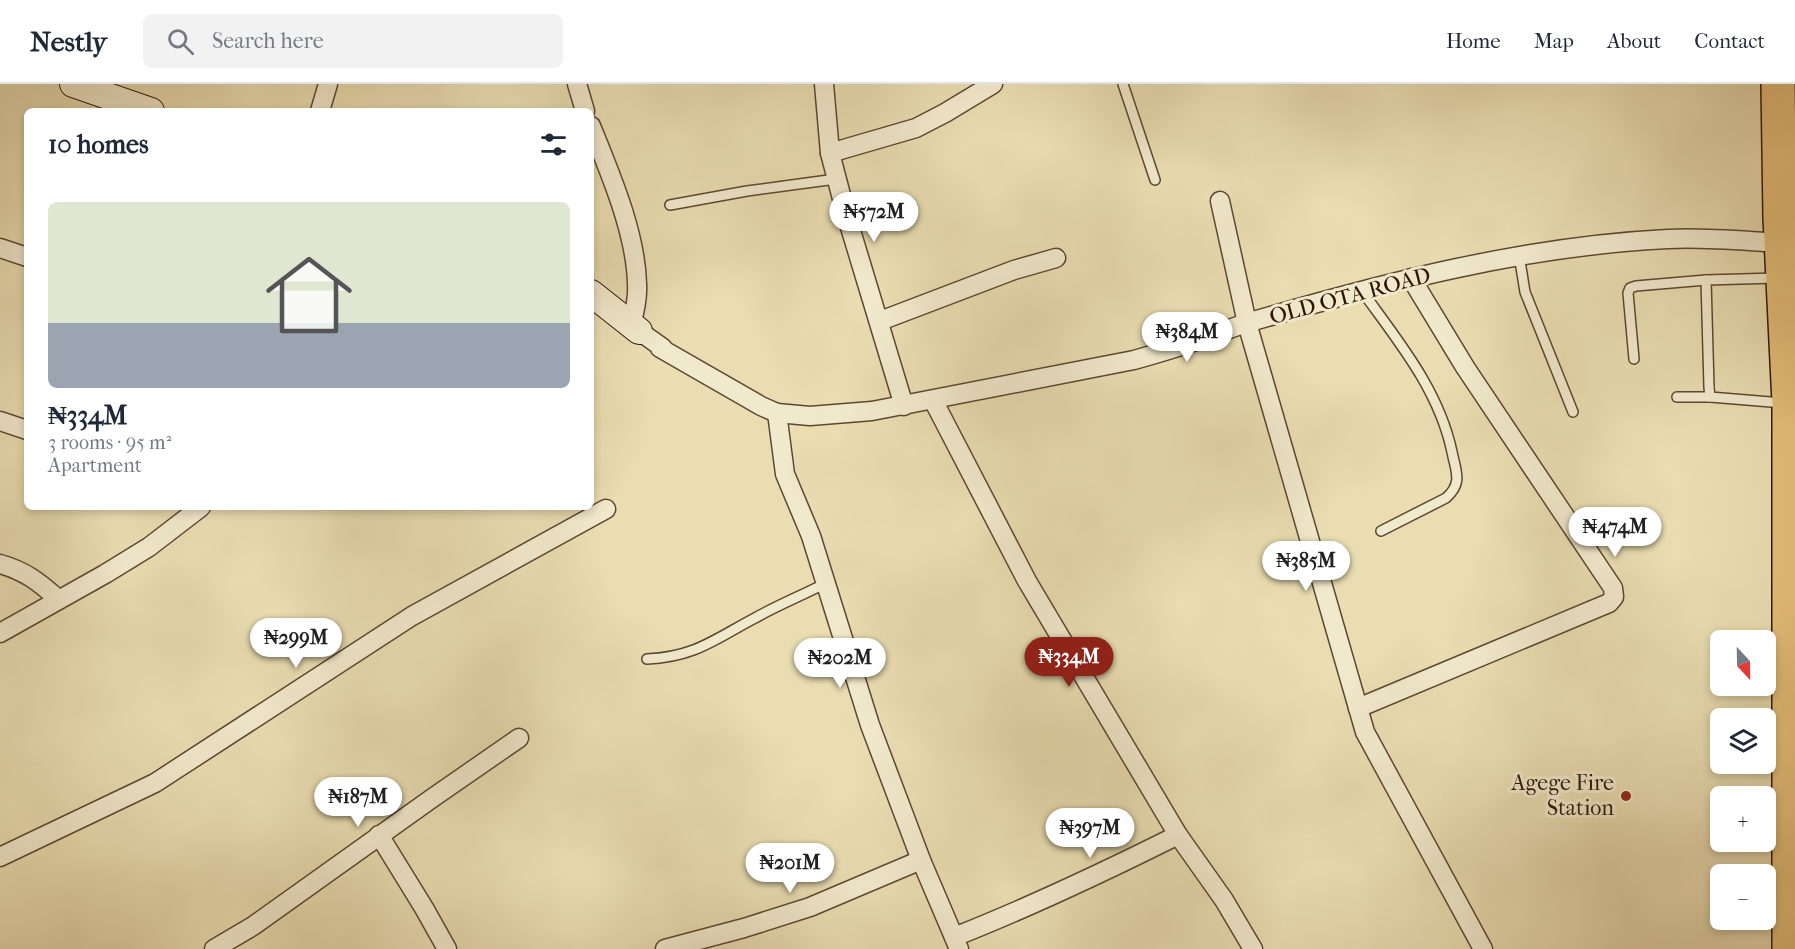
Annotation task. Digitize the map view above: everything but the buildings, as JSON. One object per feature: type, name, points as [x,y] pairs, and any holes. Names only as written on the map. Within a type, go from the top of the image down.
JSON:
[{"type":"highway","points":[[1778,84],[1789,403],[1789,949]]},
{"type":"street","points":[[73,84],[142,108]]},
{"type":"street","points":[[321,108],[328,84]]},
{"type":"street","points":[[577,84],[584,108]]},
{"type":"street","points":[[824,84],[830,153],[836,179],[904,406]]},
{"type":"street","points":[[830,153],[916,128],[993,84]]},
{"type":"street","points":[[594,134],[608,169],[635,255],[638,284],[635,328]]},
{"type":"street","points":[[1220,201],[1247,323],[1365,732],[1483,949]]},
{"type":"street","name":"OLD OTA ROAD","points":[[594,295],[663,348],[660,348],[761,406],[777,413],[810,416],[839,415],[904,406],[1134,360],[1165,352],[1247,323],[1362,291],[1519,255],[1661,239],[1718,239],[1782,243]]},
{"type":"street","points":[[0,248],[24,256]]},
{"type":"street","points":[[880,321],[1014,270],[1056,258]]},
{"type":"street","points":[[1358,708],[1609,603],[1614,597],[1614,588],[1465,367],[1411,278]]},
{"type":"street","points":[[933,400],[1027,582],[1178,835],[1224,900],[1253,949]]},
{"type":"street","points":[[777,413],[785,474],[811,536],[870,725],[921,860],[956,943],[1178,835]]},
{"type":"street","points":[[0,421],[24,429]]},
{"type":"street","points":[[0,856],[155,783],[412,616],[606,509]]},
{"type":"street","points":[[0,633],[149,547],[195,510]]},
{"type":"street","points":[[0,564],[24,572],[39,581],[58,599]]},
{"type":"street","points":[[214,949],[254,926],[379,835],[519,738]]},
{"type":"street","points":[[379,835],[447,949]]},
{"type":"street","points":[[665,949],[744,928],[810,907],[921,860]]},
{"type":"lane","points":[[1123,84],[1155,180]]},
{"type":"lane","points":[[670,205],[747,191],[836,179]]},
{"type":"lane","points":[[1519,255],[1527,299],[1573,412]]},
{"type":"lane","points":[[1634,359],[1628,293],[1630,288],[1706,280],[1783,277]]},
{"type":"lane","points":[[1706,280],[1710,398]]},
{"type":"lane","points":[[1362,291],[1408,354],[1430,393],[1448,434],[1458,481],[1454,491],[1446,498],[1381,531]]},
{"type":"lane","points":[[1677,397],[1789,403]]},
{"type":"lane","points":[[647,659],[678,657],[696,650],[826,583]]},
{"type":"place","name":"Agege Fire Station","points":[[1626,796]]}]
